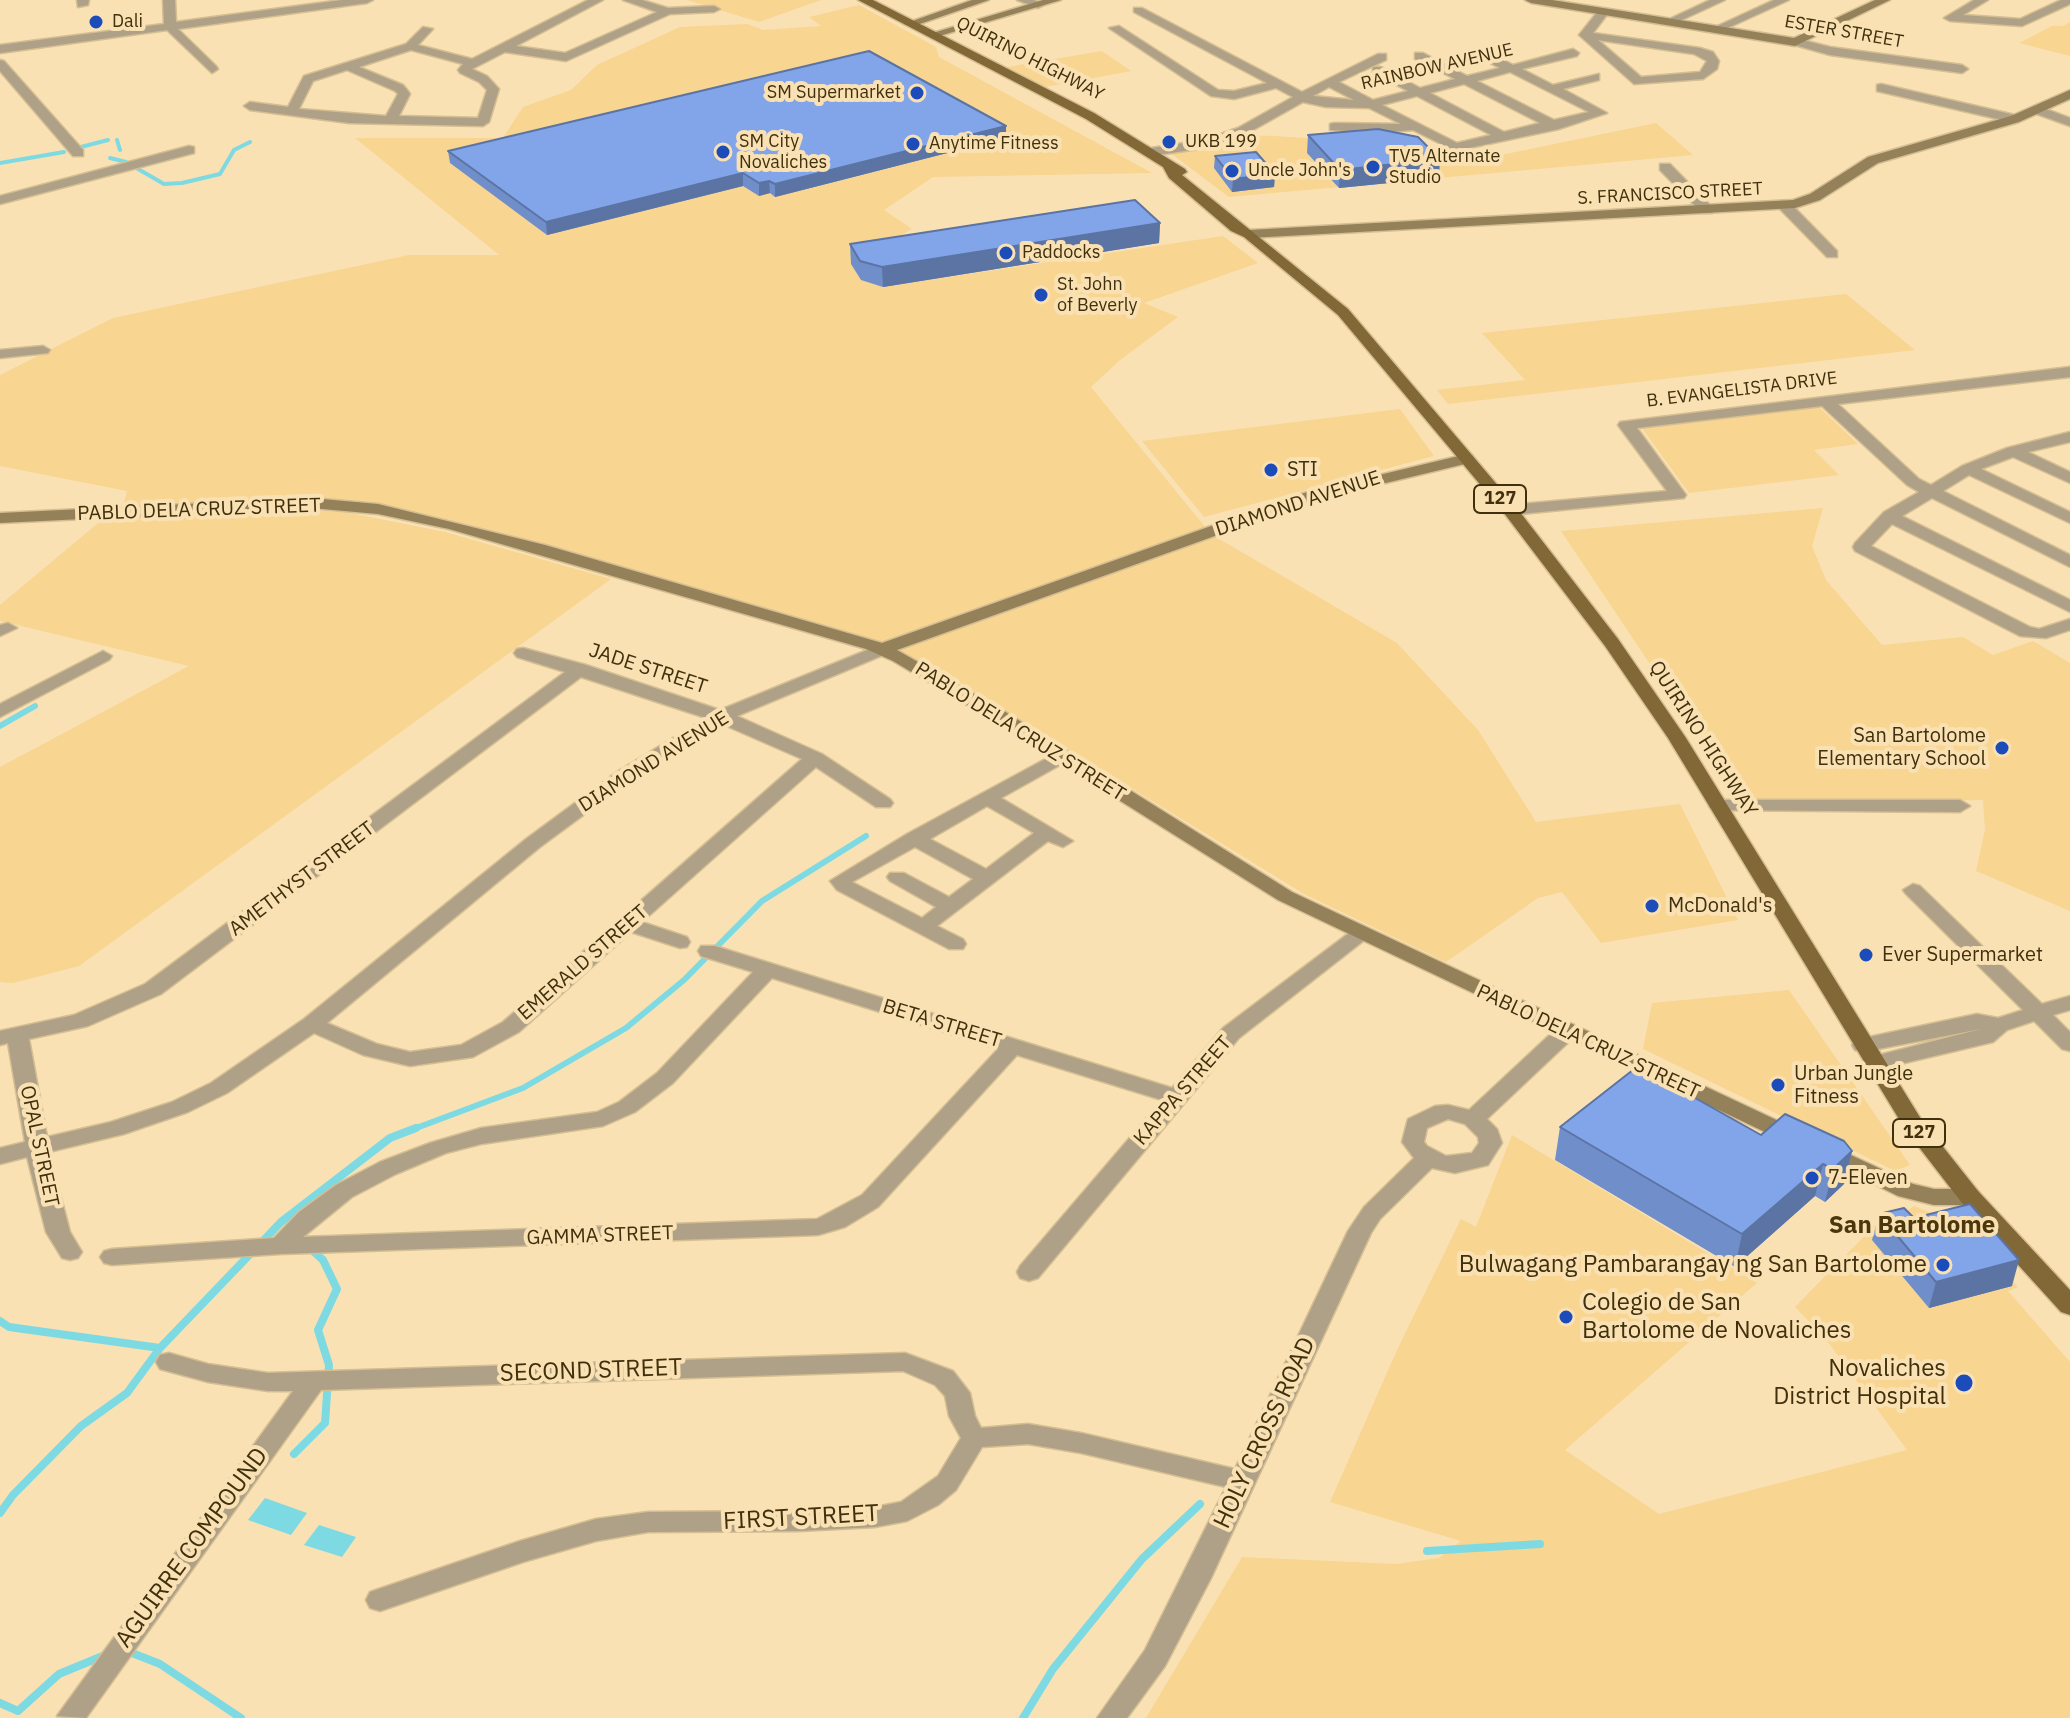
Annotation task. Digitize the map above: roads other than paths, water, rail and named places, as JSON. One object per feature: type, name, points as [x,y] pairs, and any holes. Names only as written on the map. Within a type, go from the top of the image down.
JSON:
[{"type":"main road","name":"QUIRINO HIGHWAY","points":[[867,0],[1090,116],[1150,152],[1236,228],[1249,234],[1343,312],[1510,510],[1612,643],[1719,806],[1913,1124],[1970,1197],[2070,1306]]},
{"type":"street","points":[[169,0],[170,27],[212,69]]},
{"type":"street","points":[[255,0],[257,15]]},
{"type":"street","points":[[0,49],[367,0]]},
{"type":"street","points":[[250,106],[390,121],[483,122],[493,89],[483,79],[464,70],[472,63],[597,0]]},
{"type":"street","points":[[629,0],[668,11],[714,9]]},
{"type":"street","points":[[910,24],[983,0]]},
{"type":"street","points":[[1023,0],[1038,5]]},
{"type":"street","points":[[932,35],[1055,0]]},
{"type":"street","name":"ESTER STREET","points":[[1531,0],[1795,42],[1830,51],[1962,69]]},
{"type":"street","points":[[1588,10],[1611,0]]},
{"type":"street","points":[[1669,22],[1719,0]]},
{"type":"street","points":[[1717,29],[1783,0]]},
{"type":"street","points":[[1982,0],[1950,18],[2022,23],[2070,0]]},
{"type":"street","points":[[1795,42],[1878,1]]},
{"type":"street","name":"RAINBOW AVENUE","points":[[1138,10],[1304,98],[1370,104],[1573,53]]},
{"type":"street","points":[[505,48],[566,57],[668,11]]},
{"type":"street","points":[[1585,35],[1603,12]]},
{"type":"street","points":[[1157,20],[1115,28],[1215,93],[1234,95],[1279,84]]},
{"type":"street","points":[[292,111],[308,79],[410,46],[427,29]]},
{"type":"street","points":[[1585,35],[1696,51],[1713,58],[1709,72],[1686,78],[1638,81],[1585,35]]},
{"type":"street","points":[[1642,43],[1686,78]]},
{"type":"street","points":[[410,46],[472,63]]},
{"type":"street","points":[[1419,56],[1555,126]]},
{"type":"street","points":[[1329,82],[1455,147],[1601,113],[1488,57]]},
{"type":"street","points":[[0,64],[78,153]]},
{"type":"street","points":[[1150,152],[1216,141],[1242,131],[1329,82],[1380,64],[1419,92],[1505,137]]},
{"type":"street","points":[[347,66],[399,88],[404,94],[390,121]]},
{"type":"street","points":[[1554,88],[1595,77]]},
{"type":"street","points":[[1881,88],[2015,119]]},
{"type":"street","name":"S. FRANCISCO STREET","points":[[1249,234],[1784,205],[1815,197],[1873,160],[2015,119],[2070,94]]},
{"type":"street","points":[[2038,110],[2070,122]]},
{"type":"street","points":[[1334,127],[1412,127]]},
{"type":"street","points":[[1,198],[189,150]]},
{"type":"street","points":[[1665,167],[1707,210]]},
{"type":"street","points":[[1784,205],[1832,254]]},
{"type":"street","points":[[0,354],[43,350]]},
{"type":"street","name":"B. EVANGELISTA DRIVE","points":[[1510,510],[1678,495],[1626,425],[2070,372]]},
{"type":"street","points":[[1824,400],[1913,482],[2070,562]]},
{"type":"street","points":[[2068,439],[2013,451],[1968,469],[1890,516],[1861,547],[2034,635],[2070,624]]},
{"type":"street","points":[[2013,451],[2070,478]]},
{"type":"street","name":"DIAMOND AVENUE","points":[[0,1156],[116,1129],[180,1107],[219,1088],[312,1024],[533,843],[624,776],[722,716],[882,649],[1310,496],[1467,459]]},
{"type":"street","points":[[1968,469],[2070,518]]},
{"type":"street","name":"PABLO DELA CRUZ STREET","points":[[0,518],[311,503],[378,509],[442,522],[882,649],[947,685],[1235,866],[1360,934],[1906,1190],[1934,1197],[1970,1197]]},
{"type":"street","points":[[1890,516],[2070,607]]},
{"type":"street","name":"JADE STREET","points":[[523,653],[722,716],[815,758],[883,803]]},
{"type":"street","points":[[0,711],[103,656]]},
{"type":"street","name":"AMETHYST STREET","points":[[9,1037],[80,1021],[127,1002],[172,977],[580,669]]},
{"type":"street","name":"EMERALD STREET","points":[[312,1024],[389,1056],[410,1059],[465,1052],[488,1042],[511,1027],[815,758]]},
{"type":"street","points":[[956,944],[844,886],[840,881],[994,794],[1034,787],[1068,760]]},
{"type":"street","points":[[923,927],[987,878],[1055,836],[994,794]]},
{"type":"street","points":[[1719,806],[1960,806]]},
{"type":"street","points":[[914,838],[987,878]]},
{"type":"street","points":[[897,877],[950,906]]},
{"type":"street","points":[[1913,890],[2070,1044]]},
{"type":"street","points":[[627,924],[680,942]]},
{"type":"street","name":"KAPPA STREET","points":[[1029,1272],[1231,1033],[1360,934]]},
{"type":"street","name":"BETA STREET","points":[[708,951],[1177,1097]]},
{"type":"street","points":[[280,1246],[307,1218],[344,1191],[400,1163],[481,1136],[569,1125],[603,1118],[627,1107],[665,1078],[767,970]]},
{"type":"street","points":[[1869,1054],[1985,1037],[1999,1025],[2070,1003]]},
{"type":"street","points":[[1473,1119],[1566,1032]]},
{"type":"street","name":"OPAL STREET","points":[[9,1037],[58,1232],[70,1252]]},
{"type":"street","name":"GAMMA STREET","points":[[112,1257],[280,1246],[818,1227],[837,1221],[870,1201],[1013,1046]]},
{"type":"street","points":[[1435,1113],[1461,1114],[1473,1119],[1489,1134],[1491,1143],[1480,1159],[1455,1165],[1428,1158],[1413,1142],[1416,1124],[1435,1113]]},
{"type":"street","name":"HOLY CROSS ROAD","points":[[1111,1718],[1155,1658],[1360,1231],[1372,1213],[1428,1158]]},
{"type":"street","name":"SECOND STREET","points":[[169,1362],[208,1373],[268,1382],[905,1362],[944,1378],[957,1393],[962,1416],[974,1438]]},
{"type":"street","name":"AGUIRRE COMPOUND","points":[[71,1716],[314,1381]]},
{"type":"street","points":[[974,1438],[1028,1434],[1081,1443],[1242,1481]]},
{"type":"street","name":"FIRST STREET","points":[[380,1600],[520,1552],[596,1530],[648,1522],[799,1521],[875,1517],[907,1511],[947,1483],[974,1438]]},
{"type":"water","points":[[265,1498],[307,1513],[291,1535],[248,1520]]},
{"type":"water","points":[[319,1525],[356,1537],[342,1557],[304,1545]]},
{"type":"waterway","points":[[81,147],[108,140]]},
{"type":"waterway","points":[[117,140],[120,150]]},
{"type":"waterway","points":[[110,158],[126,162],[164,184],[182,183],[220,174],[234,150],[250,142]]},
{"type":"waterway","points":[[0,163],[64,152]]},
{"type":"waterway","points":[[0,726],[35,706]]},
{"type":"waterway","points":[[411,1130],[523,1088],[626,1028],[684,980],[762,901],[866,836]]},
{"type":"waterway","points":[[262,1242],[281,1222],[390,1138],[416,1128]]},
{"type":"waterway","points":[[294,1454],[325,1423],[329,1365],[318,1330],[337,1289],[323,1260],[311,1249]]},
{"type":"waterway","points":[[160,1348],[254,1250]]},
{"type":"waterway","points":[[0,1321],[9,1327],[160,1348]]},
{"type":"waterway","points":[[0,1513],[13,1495],[81,1426],[127,1393],[160,1348]]},
{"type":"waterway","points":[[1023,1718],[1053,1669],[1142,1559],[1200,1504]]},
{"type":"waterway","points":[[1427,1551],[1540,1544]]},
{"type":"waterway","points":[[127,1651],[160,1664],[241,1718]]},
{"type":"waterway","points":[[0,1703],[18,1711],[59,1674],[105,1655]]},
{"type":"place","name":"Dali","points":[[96,22]]},
{"type":"place","name":"SM Supermarket","points":[[917,93]]},
{"type":"place","name":"UKB 199","points":[[1169,142]]},
{"type":"place","name":"Anytime Fitness","points":[[913,144]]},
{"type":"place","name":"SM City Novaliches","points":[[723,152]]},
{"type":"place","name":"TV5 Alternate Studio","points":[[1373,167]]},
{"type":"place","name":"Uncle John's","points":[[1232,171]]},
{"type":"place","name":"Paddocks","points":[[1006,253]]},
{"type":"place","name":"St. John of Beverly","points":[[1041,295]]},
{"type":"place","name":"STI","points":[[1271,470]]},
{"type":"place","name":"San Bartolome Elementary School","points":[[2002,748]]},
{"type":"place","name":"McDonald's","points":[[1652,906]]},
{"type":"place","name":"Ever Supermarket","points":[[1866,955]]},
{"type":"place","name":"Urban Jungle Fitness","points":[[1778,1085]]},
{"type":"place","name":"7-Eleven","points":[[1812,1178]]},
{"type":"place","name":"Bulwagang Pambarangay ng San Bartolome","points":[[1943,1265]]},
{"type":"place","name":"Colegio de San Bartolome de Novaliches","points":[[1566,1317]]},
{"type":"place","name":"Novaliches District Hospital","points":[[1964,1383]]},
{"type":"district","name":"San Bartolome","points":[[1912,1226]]}]
